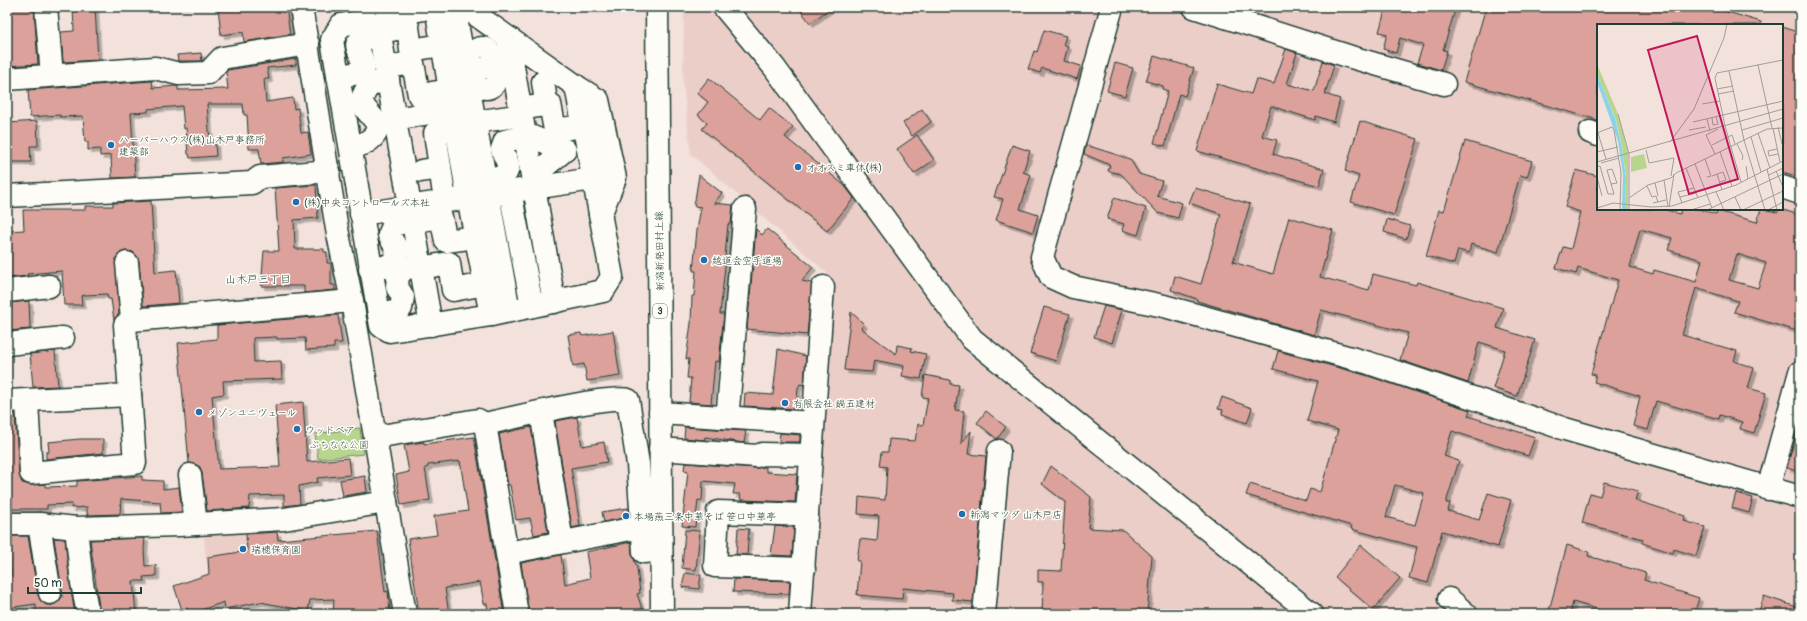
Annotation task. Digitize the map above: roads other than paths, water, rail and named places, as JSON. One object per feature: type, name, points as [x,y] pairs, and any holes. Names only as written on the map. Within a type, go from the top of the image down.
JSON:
[{"type":"street","points":[[46,7],[52,75]]},
{"type":"street","points":[[301,7],[329,171],[337,229],[352,301],[405,614]]},
{"type":"street","points":[[379,28],[435,7],[453,109],[488,191],[532,306]]},
{"type":"street","points":[[454,7],[488,191],[500,313]]},
{"type":"street","points":[[465,7],[514,89],[565,150],[534,182]]},
{"type":"street","name":"新潟新発田村上線","points":[[657,7],[662,614]]},
{"type":"street","points":[[724,7],[774,67],[972,339],[1312,614]]},
{"type":"street","points":[[1112,7],[1042,257],[1051,277],[1073,287],[1164,306],[1369,363],[1565,428],[1768,489],[1800,497]]},
{"type":"street","points":[[1194,7],[1220,10],[1351,57],[1444,84]]},
{"type":"street","points":[[442,45],[411,50],[408,28],[379,28],[341,25],[332,40],[352,147],[361,214],[381,326],[390,331],[500,313],[603,291],[612,277],[576,88]]},
{"type":"street","points":[[379,28],[431,324]]},
{"type":"street","points":[[7,79],[155,68],[179,74],[208,73],[222,58],[308,44]]},
{"type":"street","points":[[352,147],[368,143],[374,136],[377,128],[373,118],[366,112],[361,102],[364,92],[369,86],[387,73],[413,62],[419,95],[453,109]]},
{"type":"street","points":[[514,89],[576,88]]},
{"type":"street","points":[[489,113],[514,89],[576,88],[598,100],[615,178],[600,216]]},
{"type":"street","points":[[500,313],[485,284],[476,237],[488,191],[496,179],[506,172],[508,165],[502,149],[505,141],[514,89]]},
{"type":"street","points":[[514,89],[550,104],[555,130],[584,126]]},
{"type":"street","points":[[514,89],[534,182],[554,302]]},
{"type":"street","points":[[396,119],[453,109]]},
{"type":"street","points":[[445,201],[431,170],[435,133],[453,109]]},
{"type":"street","points":[[7,196],[252,183],[260,177],[329,171]]},
{"type":"street","points":[[370,269],[384,267],[393,263],[398,251],[389,235],[391,228],[394,224],[412,213],[445,201],[534,182],[593,179]]},
{"type":"street","points":[[1783,187],[1800,193]]},
{"type":"street","points":[[722,417],[728,409],[745,208]]},
{"type":"street","points":[[361,214],[412,213],[441,217],[446,241],[476,237]]},
{"type":"street","points":[[127,263],[132,320],[352,301]]},
{"type":"street","points":[[379,314],[395,312],[401,308],[403,297],[397,287],[398,275],[406,268],[449,263],[453,290],[485,284]]},
{"type":"street","points":[[7,291],[49,286]]},
{"type":"street","points":[[800,614],[823,287]]},
{"type":"street","points":[[125,325],[135,463],[31,473],[17,401],[130,395]]},
{"type":"street","points":[[7,344],[62,338]]},
{"type":"street","points":[[1768,489],[1800,372]]},
{"type":"street","points":[[375,437],[478,420],[485,424],[602,400],[628,400],[638,464],[641,527],[644,552],[661,550]]},
{"type":"street","points":[[541,412],[562,542]]},
{"type":"street","points":[[660,413],[813,423]]},
{"type":"street","points":[[485,424],[517,614]]},
{"type":"street","points":[[660,449],[757,456],[762,454],[811,455]]},
{"type":"street","points":[[984,614],[999,451]]},
{"type":"street","points":[[190,475],[196,524]]},
{"type":"street","points":[[7,524],[39,524],[76,528],[284,519],[386,502]]},
{"type":"street","points":[[804,569],[715,566],[718,512],[807,515]]},
{"type":"street","points":[[39,524],[50,593]]},
{"type":"street","points":[[507,553],[641,527]]},
{"type":"street","points":[[76,528],[82,583],[88,614]]},
{"type":"street","points":[[1449,599],[1466,614]]},
{"type":"place","name":"ハーバーハウス(株)山木戸事務所 建築部","points":[[111,145]]},
{"type":"place","name":"オオスミ車体(株)","points":[[798,167]]},
{"type":"place","name":"(株)中央コントロールズ本社","points":[[296,202]]},
{"type":"place","name":"越道会空手道場","points":[[704,260]]},
{"type":"place","name":"有限会社 鍋五建材","points":[[785,403]]},
{"type":"place","name":"メゾンユニヴェール","points":[[199,412]]},
{"type":"place","name":"ウッドベア","points":[[297,429]]},
{"type":"place","name":"新潟マツダ 山木戸店","points":[[962,514]]},
{"type":"place","name":"本場燕三条中華そば 笹口中華亭","points":[[626,516]]},
{"type":"place","name":"瑞穂保育園","points":[[243,549]]},
{"type":"district","name":"山木戸三丁目","points":[[258,279]]},
{"type":"park label","name":"ぷちなな公園","points":[[339,444]]}]
